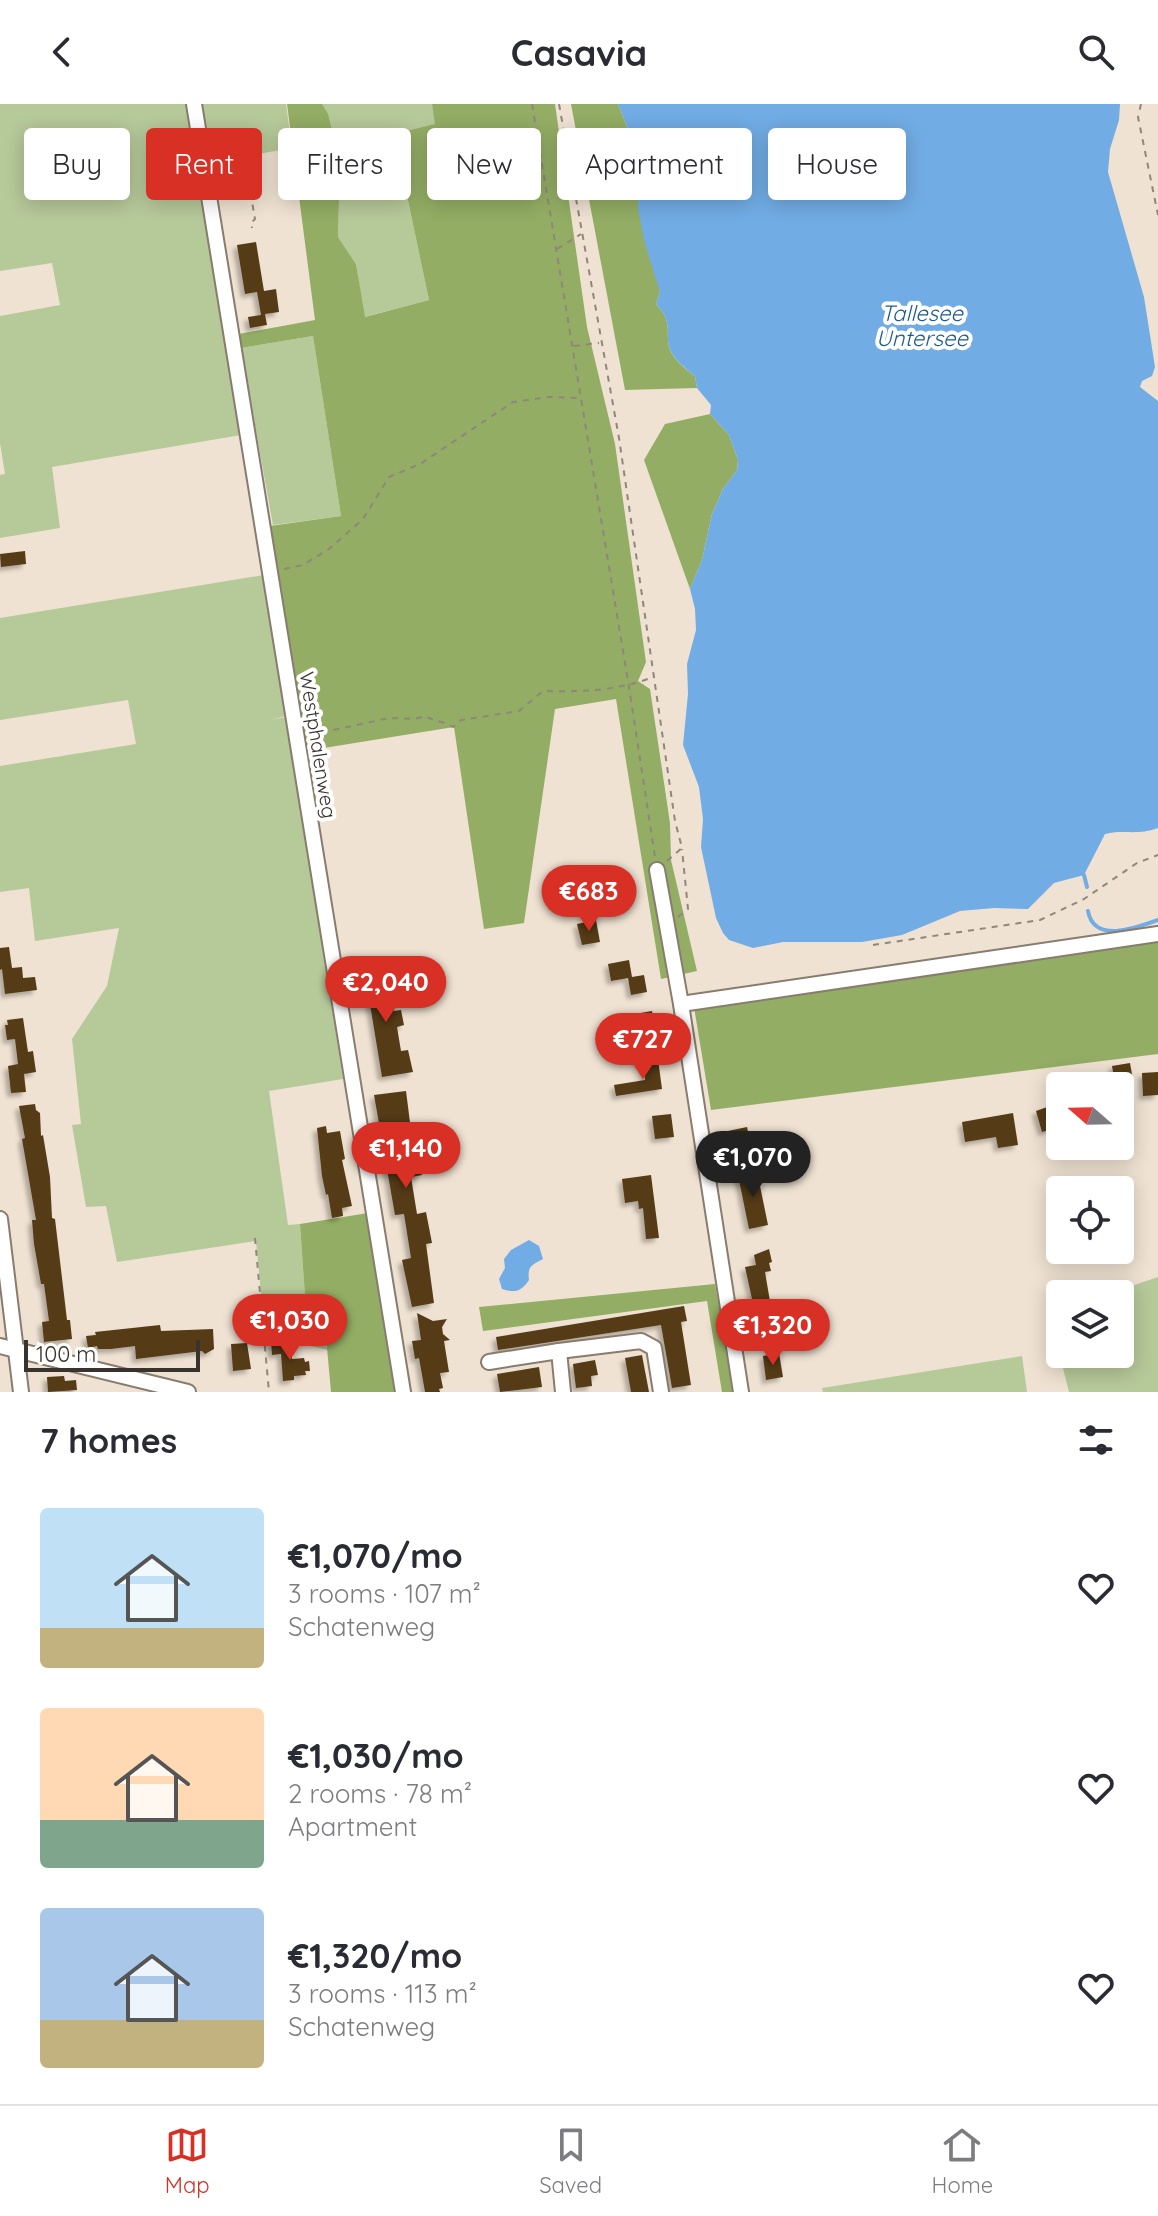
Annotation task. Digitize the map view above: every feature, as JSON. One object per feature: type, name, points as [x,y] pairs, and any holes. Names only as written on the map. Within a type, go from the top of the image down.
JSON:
[{"type":"street","name":"Westphalenweg","points":[[194,104],[403,1392]]},
{"type":"street","points":[[657,870],[681,1004],[741,1392]]},
{"type":"street","points":[[681,1004],[1158,934]]},
{"type":"street","points":[[0,1219],[21,1392]]},
{"type":"street","points":[[489,1362],[641,1341],[654,1348],[661,1392]]},
{"type":"street","points":[[0,1346],[188,1392]]},
{"type":"street","points":[[559,1351],[563,1392]]},
{"type":"path","points":[[532,104],[657,870]]},
{"type":"path","points":[[559,104],[619,438],[675,821],[682,848],[688,909]]},
{"type":"path","points":[[1141,104],[1138,117],[1158,215]]},
{"type":"path","points":[[231,164],[240,166],[244,174],[242,183],[234,187],[225,185],[221,177],[223,168],[231,164]]},
{"type":"path","points":[[252,200],[255,219],[251,223],[252,228]]},
{"type":"path","points":[[556,250],[581,234]]},
{"type":"path","points":[[573,346],[600,343]]},
{"type":"path","points":[[269,568],[285,569],[303,565],[329,549],[363,519],[389,477],[420,464],[513,402],[549,397],[581,398]]},
{"type":"path","points":[[297,738],[389,718],[426,716],[435,723],[453,727],[461,720],[519,711],[543,691],[578,692],[629,687],[654,677]]},
{"type":"path","points":[[657,870],[682,848]]},
{"type":"path","points":[[873,945],[1040,920],[1084,899],[1137,863],[1158,855]]},
{"type":"path","points":[[255,1238],[269,1392]]},
{"type":"green space","points":[[0,104],[188,104],[192,128],[146,128],[146,200],[203,200],[241,435],[52,467],[60,528],[0,538],[0,475],[5,474],[0,443],[0,316],[60,305],[52,263],[0,271]]},
{"type":"green space","points":[[202,104],[286,104],[289,128],[278,128],[278,151],[262,153],[262,128],[205,128]]},
{"type":"green space","points":[[287,104],[322,104],[331,128],[290,128]]},
{"type":"green space","points":[[322,104],[432,104],[436,124],[411,130],[329,128]]},
{"type":"green space","points":[[432,104],[555,104],[558,128],[557,200],[569,200],[587,327],[615,444],[646,662],[638,681],[650,689],[670,823],[671,860],[697,971],[661,979],[616,699],[555,709],[524,923],[484,929],[454,727],[305,751],[270,526],[341,516],[313,336],[235,349],[233,335],[315,320],[299,200],[339,200],[338,237],[356,264],[365,317],[429,300],[408,200],[411,200],[411,130],[435,124]]},
{"type":"green space","points":[[571,104],[618,104],[628,128],[576,128]]},
{"type":"green space","points":[[339,200],[408,200],[429,300],[364,317],[356,264],[338,237]]},
{"type":"green space","points":[[589,200],[645,200],[660,292],[656,304],[666,320],[671,351],[695,376],[697,388],[625,390]]},
{"type":"green space","points":[[313,336],[341,516],[273,525],[241,348]]},
{"type":"green space","points":[[710,414],[729,435],[738,460],[737,470],[723,489],[712,514],[702,560],[690,589],[644,460],[665,424]]},
{"type":"green space","points":[[264,575],[287,716],[269,720],[287,717],[343,1079],[269,1091],[288,1225],[300,1224],[307,1325],[325,1326],[327,1350],[265,1334],[256,1241],[117,1262],[106,1206],[86,1207],[72,1125],[81,1124],[72,1039],[107,986],[119,928],[35,941],[29,888],[0,892],[0,766],[136,744],[128,700],[0,720],[0,618]]},
{"type":"green space","points":[[1158,937],[1158,1054],[711,1110],[694,1007]]},
{"type":"green space","points":[[368,1213],[396,1392],[331,1392],[325,1326],[307,1325],[300,1224]]},
{"type":"green space","points":[[1158,1277],[1158,1392],[1069,1392],[1063,1368],[1134,1368],[1134,1285]]},
{"type":"green space","points":[[715,1284],[734,1392],[722,1392],[707,1301],[483,1331],[479,1307]]},
{"type":"green space","points":[[1022,1356],[1027,1392],[823,1392],[822,1388]]},
{"type":"water","name":"Tallesee Untersee","points":[[618,104],[1120,104],[1108,172],[1144,297],[1155,367],[1152,376],[1142,381],[1140,387],[1158,401],[1158,828],[1105,834],[1084,875],[1054,883],[1028,909],[960,911],[902,935],[862,942],[783,942],[753,948],[729,940],[723,933],[716,918],[701,847],[703,819],[699,787],[683,745],[688,694],[687,664],[696,630],[690,589],[702,560],[712,514],[723,489],[737,470],[738,460],[729,435],[710,414],[711,405],[697,388],[695,376],[671,351],[666,320],[656,304],[660,292],[645,244],[638,200],[752,200],[752,128],[628,128]]},
{"type":"water","points":[[529,1240],[539,1246],[543,1259],[531,1266],[529,1280],[523,1287],[514,1291],[502,1289],[499,1279],[505,1268],[504,1259],[511,1250]]},
{"type":"building","points":[[256,242],[264,291],[276,289],[279,312],[265,314],[267,325],[250,328],[248,317],[261,315],[257,292],[245,294],[237,245]]},
{"type":"building","points":[[25,551],[26,564],[1,567],[0,554]]},
{"type":"building","points":[[596,920],[600,942],[582,945],[577,924]]},
{"type":"building","points":[[9,947],[12,968],[22,967],[23,978],[35,977],[37,990],[5,994],[0,948]]},
{"type":"building","points":[[629,960],[632,977],[644,975],[647,992],[631,995],[628,978],[611,981],[608,964]]},
{"type":"building","points":[[380,963],[384,987],[390,986],[394,1011],[401,1010],[404,1025],[397,1027],[401,1051],[408,1050],[413,1072],[382,1077],[361,966]]},
{"type":"building","points":[[652,1011],[657,1038],[640,1042],[635,1014]]},
{"type":"building","points":[[23,1018],[28,1052],[33,1051],[36,1072],[24,1074],[26,1092],[11,1093],[8,1066],[18,1064],[15,1039],[7,1040],[5,1025],[8,1025],[7,1020]]},
{"type":"building","points":[[658,1059],[662,1089],[616,1096],[614,1085],[645,1080],[645,1061]]},
{"type":"building","points":[[1130,1063],[1132,1072],[1113,1072],[1112,1066]]},
{"type":"building","points":[[1158,1072],[1158,1095],[1143,1096],[1142,1073]]},
{"type":"building","points":[[406,1091],[413,1146],[417,1145],[422,1175],[411,1177],[417,1214],[426,1212],[432,1243],[426,1244],[434,1303],[412,1307],[402,1260],[411,1258],[404,1214],[395,1215],[374,1095]]},
{"type":"building","points":[[35,1104],[40,1113],[41,1136],[50,1177],[52,1218],[55,1219],[72,1339],[44,1342],[42,1322],[49,1321],[34,1244],[32,1220],[36,1220],[19,1106]]},
{"type":"building","points":[[1046,1107],[1046,1131],[1042,1132],[1036,1111]]},
{"type":"building","points":[[1013,1113],[1018,1145],[998,1148],[996,1137],[965,1142],[962,1122]]},
{"type":"building","points":[[671,1114],[674,1137],[655,1139],[652,1116]]},
{"type":"building","points":[[326,1126],[327,1133],[340,1131],[345,1159],[342,1160],[352,1206],[342,1208],[343,1216],[332,1218],[322,1176],[317,1128]]},
{"type":"building","points":[[747,1127],[748,1147],[732,1150],[728,1131]]},
{"type":"building","points":[[762,1170],[764,1180],[759,1181],[768,1225],[749,1229],[738,1175]]},
{"type":"building","points":[[651,1175],[659,1238],[646,1239],[643,1208],[639,1209],[638,1201],[625,1203],[622,1179]]},
{"type":"building","points":[[769,1249],[771,1271],[765,1272],[773,1319],[757,1322],[745,1267],[756,1265],[754,1255]]},
{"type":"building","points":[[684,1306],[687,1321],[681,1322],[691,1385],[672,1388],[661,1325],[498,1350],[496,1337]]},
{"type":"building","points":[[417,1313],[433,1321],[447,1319],[442,1327],[443,1334],[450,1340],[444,1341],[449,1372],[440,1373],[443,1388],[439,1389],[440,1392],[425,1392],[419,1358],[415,1359],[412,1341],[421,1340]]},
{"type":"building","points":[[160,1325],[161,1331],[213,1329],[214,1349],[205,1354],[202,1351],[136,1359],[135,1346],[88,1348],[86,1336],[96,1335],[95,1332]]},
{"type":"building","points":[[271,1341],[285,1343],[286,1353],[292,1352],[292,1359],[309,1361],[310,1371],[305,1371],[306,1375],[294,1376],[294,1380],[283,1381],[281,1354],[272,1355]]},
{"type":"building","points":[[247,1343],[251,1369],[233,1371],[231,1344]]},
{"type":"building","points":[[779,1353],[783,1377],[766,1380],[763,1356]]},
{"type":"building","points":[[642,1355],[649,1392],[631,1392],[625,1358]]},
{"type":"building","points":[[595,1360],[598,1375],[591,1376],[592,1386],[576,1388],[573,1364]]},
{"type":"building","points":[[539,1367],[542,1387],[500,1392],[497,1374]]},
{"type":"building","points":[[64,1376],[65,1381],[76,1380],[77,1390],[48,1392],[47,1377]]},
{"type":"waterway","points":[[1084,875],[1087,887]]},
{"type":"waterway","points":[[1088,911],[1092,921],[1107,930],[1128,929],[1158,920]]}]
